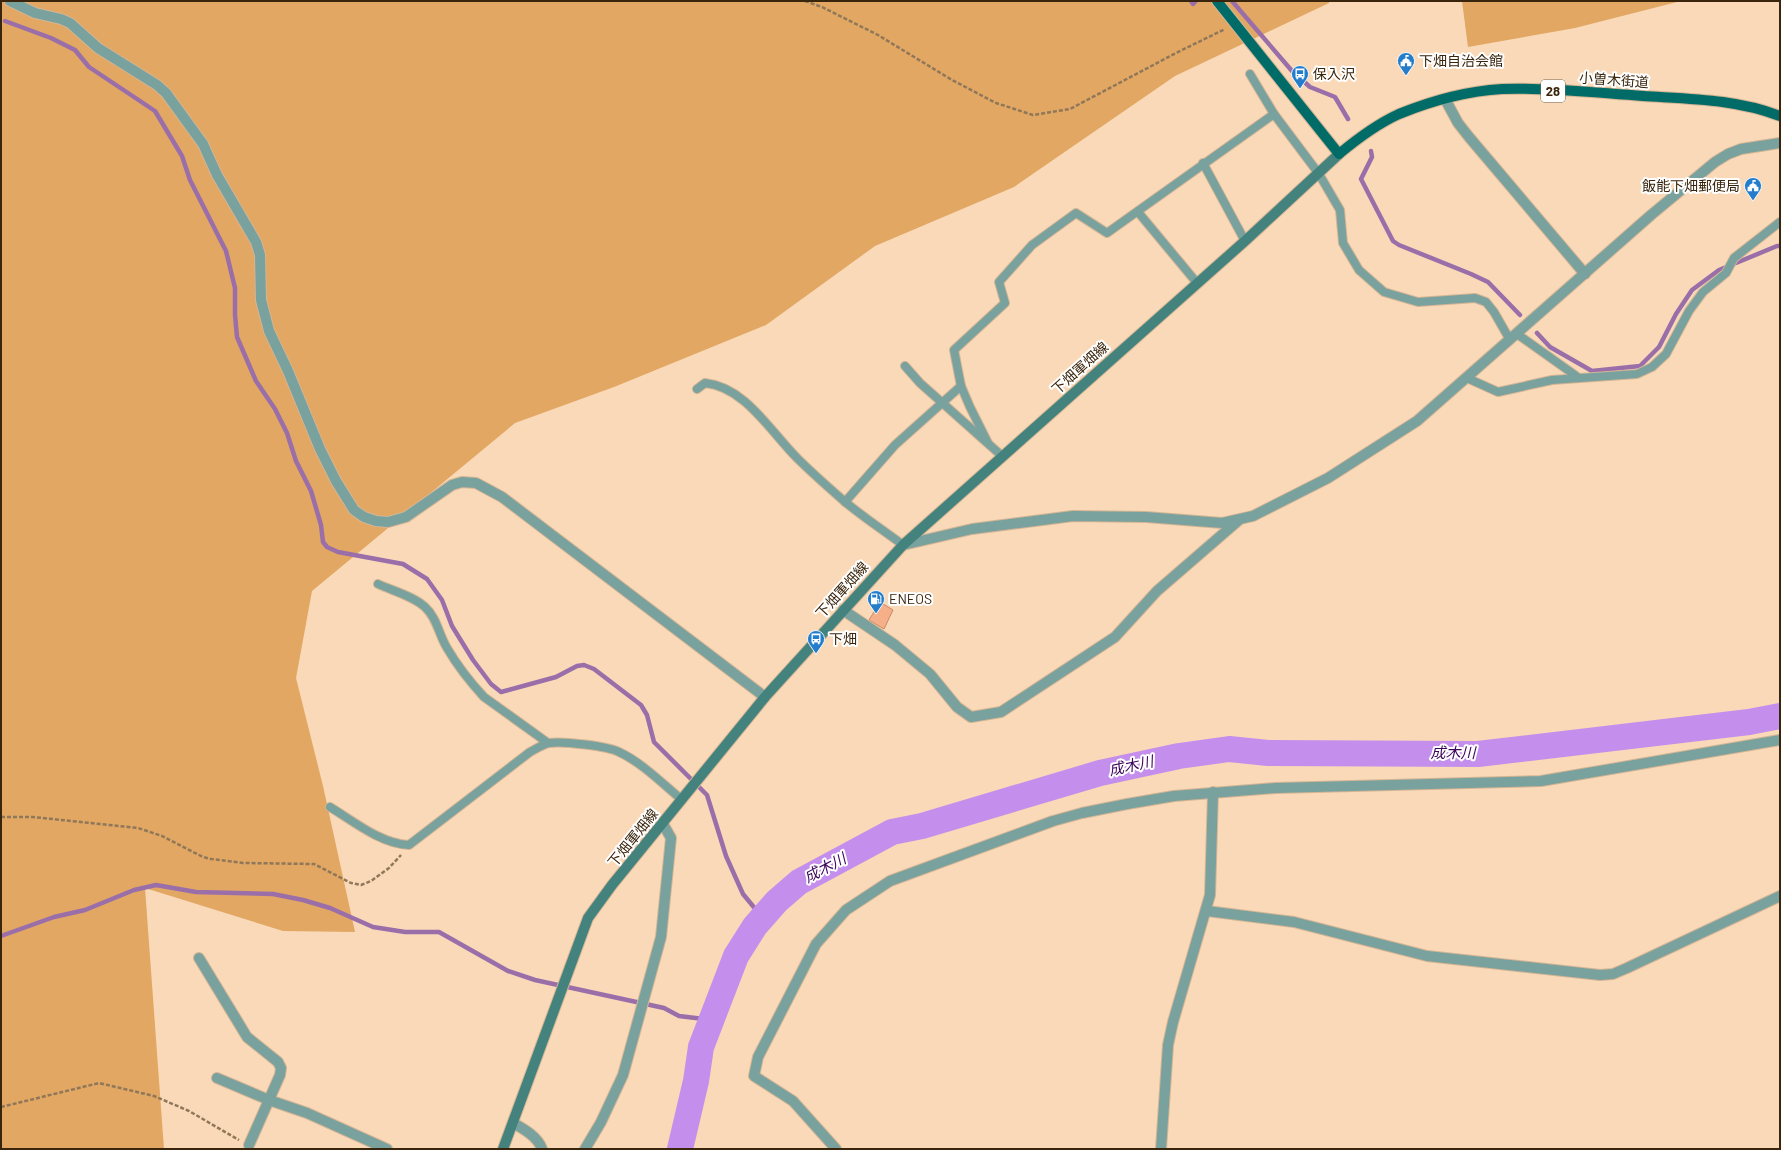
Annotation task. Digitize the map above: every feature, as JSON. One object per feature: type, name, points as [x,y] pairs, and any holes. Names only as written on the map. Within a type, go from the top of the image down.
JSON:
[{"type":"main road","points":[[1217,1],[1339,154]]},
{"type":"main road","name":"小曽木街道","points":[[1339,154],[1376,126],[1399,114],[1445,99],[1502,89],[1580,91],[1725,102],[1762,109],[1780,116]]},
{"type":"main road","name":"下畑軍畑線","points":[[503,1149],[588,918],[765,697],[903,545],[1245,241],[1339,154]]},
{"type":"street","points":[[10,1],[35,13],[61,19],[70,24],[98,48],[158,85],[166,93],[203,144],[217,175],[256,242],[260,255],[261,300],[269,331],[288,371],[320,449],[336,481],[354,510],[364,517],[376,522],[388,522],[406,517],[452,485],[462,482],[476,483],[502,497],[765,697]]},
{"type":"street","points":[[1445,99],[1458,123],[1469,137],[1585,274]]},
{"type":"street","points":[[903,545],[972,529],[1073,516],[1146,517],[1222,523],[1253,516],[1328,478],[1417,421],[1701,172],[1715,162],[1740,149],[1780,143]]},
{"type":"street","points":[[843,610],[895,645],[930,674],[957,707],[971,717],[1001,712],[1115,637],[1157,591],[1240,519]]},
{"type":"street","points":[[836,1149],[793,1102],[754,1076],[758,1057],[816,944],[846,910],[890,881],[1053,821],[1151,799],[1213,792],[1292,787],[1541,781],[1780,740]]},
{"type":"street","points":[[1161,1149],[1168,1045],[1173,1022],[1207,911],[1212,880],[1213,792]]},
{"type":"street","points":[[585,1149],[601,1122],[623,1075],[661,937],[671,838],[662,824]]},
{"type":"street","points":[[1207,911],[1294,922],[1427,956],[1600,975],[1613,974],[1627,968],[1780,896]]},
{"type":"street","points":[[199,958],[247,1038],[278,1062],[280,1068],[280,1075],[249,1145]]},
{"type":"street","points":[[217,1078],[269,1100],[307,1113],[387,1149]]},
{"type":"street","points":[[513,1122],[540,1143],[542,1149]]},
{"type":"lane","points":[[1250,74],[1274,114],[1318,174],[1340,210],[1343,243],[1359,270],[1384,292],[1418,302],[1475,298],[1486,302],[1514,337],[1579,378]]},
{"type":"lane","points":[[988,442],[961,386],[954,350],[1005,303],[999,282],[1032,245],[1076,213],[1107,233],[1138,212],[1203,163],[1274,114]]},
{"type":"lane","points":[[1203,163],[1245,241]]},
{"type":"lane","points":[[1138,212],[1197,283]]},
{"type":"lane","points":[[1467,378],[1498,392],[1552,380],[1637,374],[1652,367],[1666,354],[1689,311],[1703,292],[1726,273],[1734,258],[1780,222]]},
{"type":"lane","points":[[905,366],[920,383],[1002,456]]},
{"type":"lane","points":[[697,389],[705,383],[717,384],[730,390],[750,406],[797,458],[846,502],[903,545]]},
{"type":"lane","points":[[846,502],[896,445],[961,386]]},
{"type":"lane","points":[[378,584],[413,599],[425,607],[433,616],[447,648],[476,689],[484,697],[548,743]]},
{"type":"lane","points":[[330,807],[394,844],[409,845],[530,752],[548,743],[584,745],[618,751],[645,768],[682,800]]},
{"type":"path","points":[[805,1],[822,7],[878,35],[952,80],[996,103],[1033,115],[1070,109],[1176,52],[1235,24]]},
{"type":"path","points":[[1,817],[32,817],[138,828],[162,836],[203,857],[243,863],[314,864],[351,883],[361,885],[371,881],[389,868],[409,845]]},
{"type":"path","points":[[1,1107],[99,1083],[154,1096],[189,1111],[249,1145]]},
{"type":"shaded area","points":[[1,1],[1329,1],[1329,3],[1175,76],[1014,187],[875,246],[766,325],[614,387],[515,423],[312,591],[296,678],[323,786],[355,932],[283,931],[145,888],[164,1149],[1,1149]]},
{"type":"shaded area","points":[[1462,1],[1681,1],[1575,28],[1468,47]]},
{"type":"building","points":[[880,602],[893,610],[884,629],[869,620]]},
{"type":"waterway","points":[[1191,1],[1193,4],[1195,2]]},
{"type":"waterway","points":[[1232,1],[1292,71],[1310,87],[1335,97],[1348,119]]},
{"type":"waterway","points":[[5,21],[51,38],[75,50],[89,67],[155,111],[182,156],[190,180],[226,251],[235,288],[237,337],[256,381],[275,409],[287,433],[296,461],[311,491],[321,525],[323,542],[327,547],[338,552],[403,564],[427,579],[442,600],[452,626],[473,660],[491,684],[501,692],[556,677],[577,666],[584,665],[594,669],[641,705],[647,715],[654,742],[707,795],[726,856],[743,894],[762,917]]},
{"type":"waterway","points":[[1371,151],[1372,157],[1361,179],[1393,241],[1399,245],[1488,282],[1520,315]]},
{"type":"waterway","points":[[1537,333],[1550,347],[1592,371],[1640,366],[1659,347],[1676,314],[1692,290],[1719,270],[1780,246]]},
{"type":"waterway","name":"成木川","points":[[680,1149],[696,1081],[701,1047],[736,956],[755,926],[777,901],[799,882],[892,832],[922,826],[1100,773],[1179,756],[1229,749],[1268,753],[1478,754],[1749,722],[1780,716]]},
{"type":"waterway","points":[[1,936],[54,917],[85,910],[134,890],[156,885],[196,892],[273,894],[303,900],[330,908],[373,927],[405,932],[439,932],[508,971],[535,980],[664,1008],[679,1016],[712,1020]]},
{"type":"place","name":"下畑自治会館","points":[[1406,76]]},
{"type":"place","name":"保入沢","points":[[1300,89]]},
{"type":"place","name":"飯能下畑郵便局","points":[[1753,201]]},
{"type":"place","name":"ENEOS","points":[[876,614]]},
{"type":"place","name":"下畑","points":[[816,654]]}]
